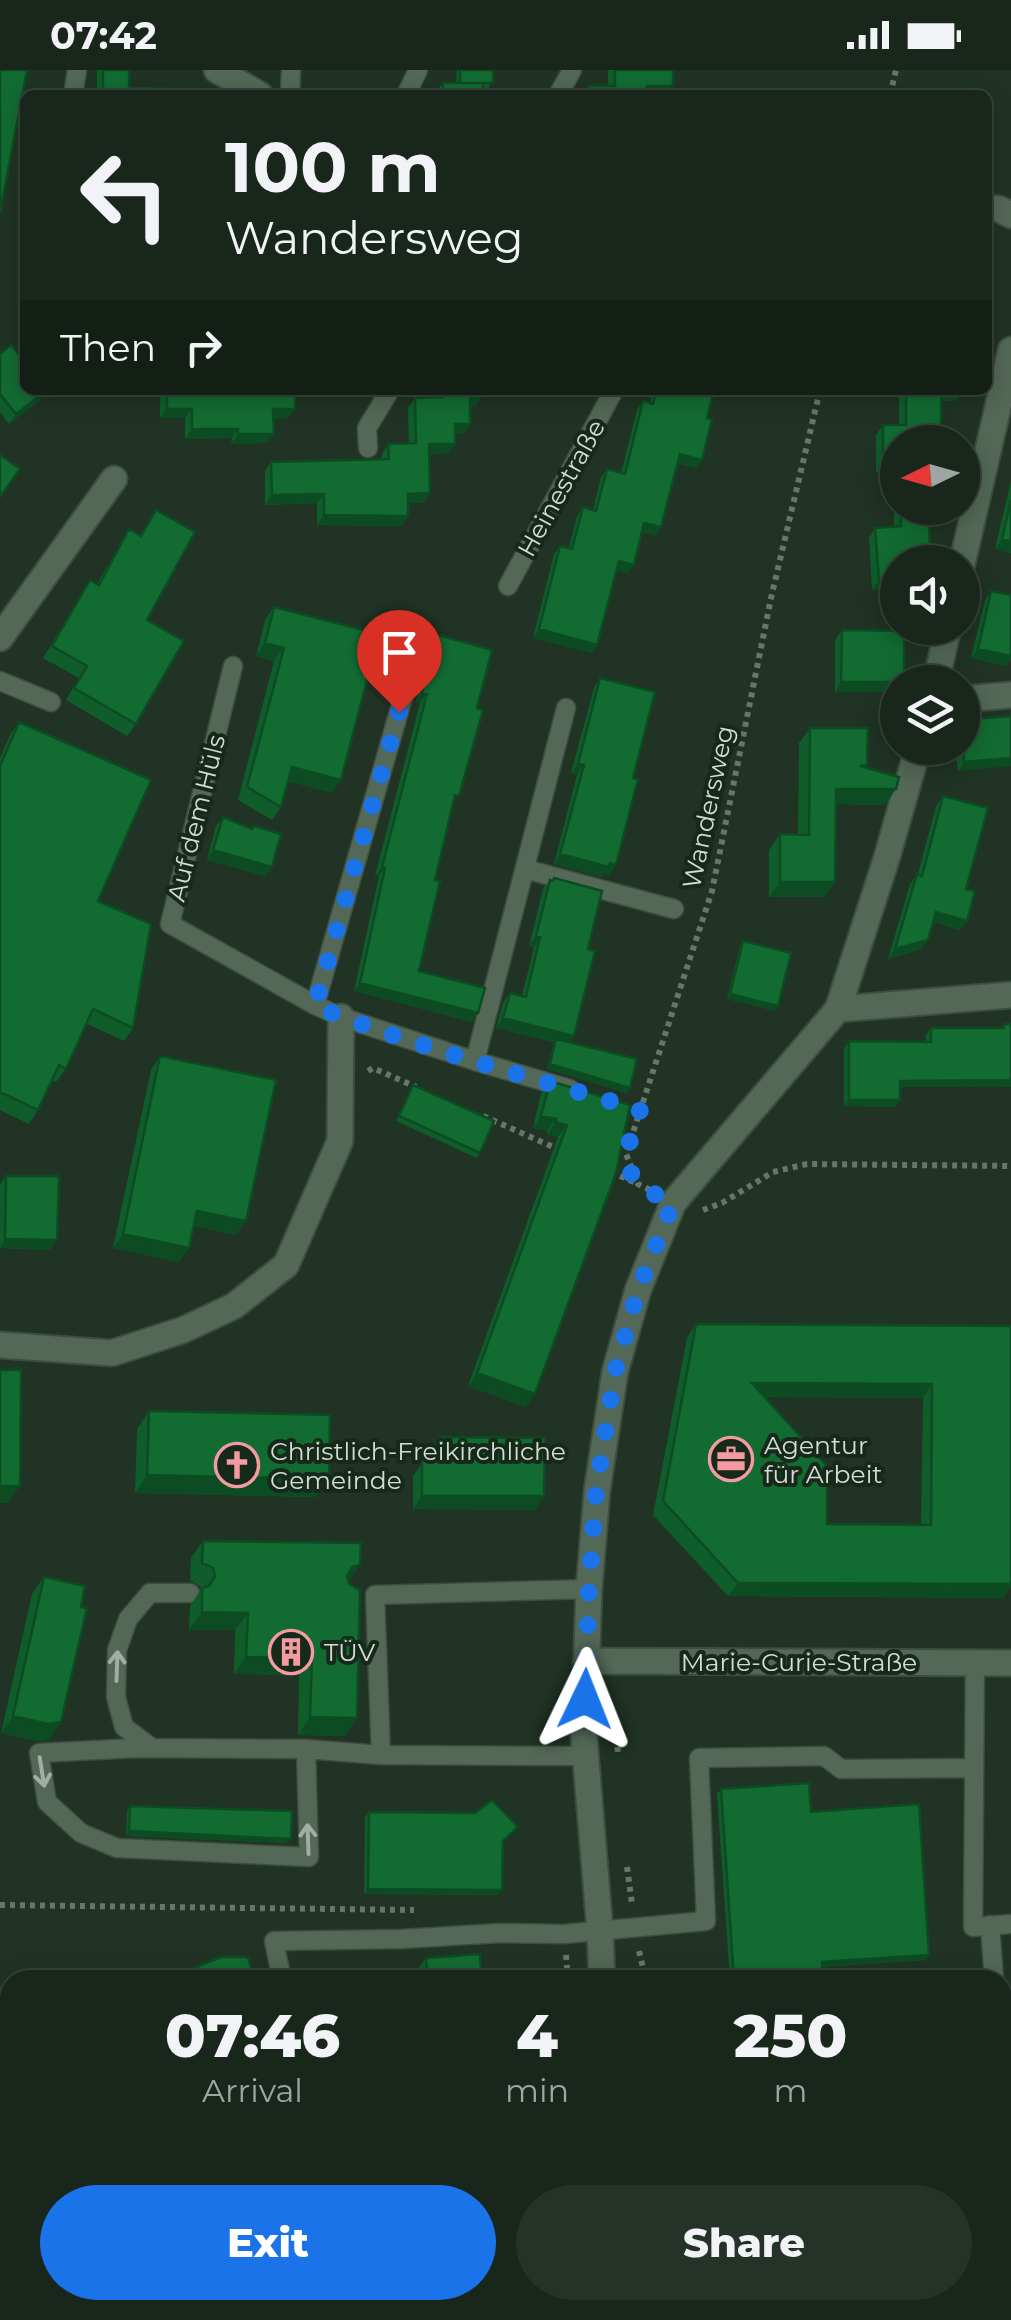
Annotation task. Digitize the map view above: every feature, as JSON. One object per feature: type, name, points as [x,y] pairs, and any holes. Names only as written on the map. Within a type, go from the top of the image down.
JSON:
[{"type":"street","points":[[217,70],[248,90]]},
{"type":"street","points":[[966,545],[1011,350]]},
{"type":"street","points":[[0,638],[114,479]]},
{"type":"street","points":[[980,697],[1011,695]]},
{"type":"street","points":[[602,1970],[584,1756],[586,1661],[596,1491],[615,1372],[638,1290],[673,1203],[838,1009],[913,765]]},
{"type":"street","points":[[838,1009],[1011,995]]},
{"type":"street","points":[[0,1345],[112,1353],[183,1330],[234,1306],[286,1265],[340,1141],[341,1016]]},
{"type":"street","name":"Marie-Curie-Straße","points":[[586,1661],[1011,1663]]},
{"type":"street","points":[[600,1932],[613,1970]]},
{"type":"lane","points":[[368,448],[368,428],[387,395]]},
{"type":"lane","name":"Heinestraße","points":[[508,586],[611,395]]},
{"type":"lane","points":[[315,1006],[420,638]]},
{"type":"lane","name":"Auf dem Hüls","points":[[233,666],[170,924],[315,1006],[475,1061],[632,1107]]},
{"type":"lane","points":[[0,681],[50,702]]},
{"type":"lane","points":[[475,1061],[566,708]]},
{"type":"lane","points":[[525,870],[674,908]]},
{"type":"lane","points":[[381,1755],[370,1595],[589,1589]]},
{"type":"lane","points":[[152,1748],[124,1727],[116,1697],[117,1650],[128,1619],[150,1592],[190,1593]]},
{"type":"lane","points":[[975,1663],[973,1927],[1011,1924]]},
{"type":"lane","points":[[306,1750],[308,1857],[118,1848],[81,1833],[47,1802],[39,1753],[152,1748],[306,1750],[381,1755],[584,1756]]},
{"type":"lane","points":[[280,1970],[274,1941],[564,1934],[706,1921],[699,1758],[824,1756],[841,1769],[974,1768]]},
{"type":"lane","points":[[990,1926],[993,1970]]},
{"type":"path","name":"Wandersweg","points":[[638,1184],[626,1154],[632,1107],[712,891],[771,598],[819,395]]},
{"type":"path","points":[[341,1088],[372,1068],[426,1092]]},
{"type":"path","points":[[478,1114],[567,1153]]},
{"type":"path","points":[[602,1168],[673,1203],[704,1210],[773,1172],[807,1164],[1011,1166]]},
{"type":"path","points":[[617,1714],[618,1766]]},
{"type":"path","points":[[626,1862],[644,1970]]},
{"type":"path","points":[[0,1905],[427,1910]]},
{"type":"building","points":[[0,70],[27,70],[23,90],[20,90],[0,213]]},
{"type":"building","points":[[103,70],[129,70],[129,88],[195,89],[195,90],[103,90]]},
{"type":"building","points":[[460,70],[493,70],[493,83],[460,83]]},
{"type":"building","points":[[615,70],[673,70],[673,86],[589,90],[589,86],[615,86]]},
{"type":"building","points":[[443,83],[483,83],[483,90],[443,90]]},
{"type":"building","points":[[11,345],[20,357],[20,395],[41,395],[16,414],[0,394],[0,354]]},
{"type":"building","points":[[167,395],[295,395],[295,409],[273,409],[274,434],[192,429],[192,409],[167,409]]},
{"type":"building","points":[[482,395],[470,397],[470,424],[455,424],[455,444],[429,444],[430,493],[408,494],[408,516],[324,515],[324,494],[272,495],[271,462],[389,459],[388,444],[416,443],[415,398]]},
{"type":"building","points":[[656,395],[713,395],[707,418],[712,419],[702,460],[680,454],[661,527],[644,523],[634,565],[619,561],[597,645],[539,629],[560,546],[572,549],[583,507],[596,511],[607,469],[625,474],[643,401],[653,404]]},
{"type":"building","points":[[906,395],[941,395],[941,425],[906,425]]},
{"type":"building","points":[[0,455],[20,469],[0,497]]},
{"type":"building","points":[[1011,500],[1011,541],[1002,539]]},
{"type":"building","points":[[156,510],[195,532],[147,620],[184,641],[136,724],[74,688],[87,666],[52,646],[90,580],[99,585],[129,529],[141,536]]},
{"type":"building","points":[[929,525],[930,545],[880,545],[879,580],[875,528]]},
{"type":"building","points":[[991,591],[1011,595],[1011,656],[978,649]]},
{"type":"building","points":[[274,607],[379,634],[341,780],[292,767],[281,807],[247,787],[284,648],[265,643]]},
{"type":"building","points":[[842,630],[880,631],[880,645],[904,645],[904,665],[880,665],[880,682],[841,682]]},
{"type":"building","points":[[438,635],[492,650],[477,708],[483,710],[459,796],[455,795],[435,880],[440,881],[419,971],[485,988],[478,1013],[360,983],[385,868],[382,867],[427,694],[422,693]]},
{"type":"building","points":[[600,678],[655,692],[616,865],[610,863],[609,867],[560,854],[584,765],[578,764]]},
{"type":"building","points":[[1011,716],[1011,758],[980,761],[980,719]]},
{"type":"building","points":[[19,722],[151,780],[98,901],[151,924],[133,1028],[93,1009],[66,1069],[59,1065],[38,1110],[0,1092],[0,766]]},
{"type":"building","points":[[810,728],[868,728],[867,765],[860,766],[899,777],[896,789],[836,789],[835,882],[780,882],[780,834],[809,835]]},
{"type":"building","points":[[943,796],[988,808],[966,889],[975,891],[967,921],[936,912],[928,940],[895,949],[917,874],[922,876]]},
{"type":"building","points":[[223,817],[252,829],[254,826],[281,834],[272,867],[213,850]]},
{"type":"building","points":[[550,880],[602,891],[588,949],[595,951],[574,1036],[503,1018],[510,993],[526,997],[540,937],[536,936]]},
{"type":"building","points":[[743,941],[791,953],[778,1006],[730,994]]},
{"type":"building","points":[[1004,1024],[1011,1024],[1011,1080],[900,1081],[900,1100],[849,1100],[849,1041],[931,1042],[931,1028],[1004,1028]]},
{"type":"building","points":[[556,1039],[637,1059],[630,1088],[550,1064]]},
{"type":"building","points":[[160,1056],[276,1080],[246,1221],[197,1211],[189,1248],[123,1234]]},
{"type":"building","points":[[550,1081],[630,1105],[616,1173],[535,1394],[477,1373],[567,1125],[541,1116]]},
{"type":"building","points":[[413,1085],[494,1121],[480,1153],[399,1116]]},
{"type":"building","points":[[6,1176],[59,1176],[57,1240],[5,1239]]},
{"type":"building","name":"Agentur für Arbeit","points":[[696,1324],[1011,1326],[1011,1584],[738,1583],[663,1501]],"holes":[[[752,1383],[932,1384],[931,1525],[827,1524],[827,1466]]]},
{"type":"building","points":[[0,1370],[21,1370],[20,1486],[0,1486]]},
{"type":"building","points":[[149,1411],[330,1415],[329,1479],[147,1475]]},
{"type":"building","points":[[441,1437],[545,1438],[544,1496],[422,1496],[422,1462]]},
{"type":"building","name":"TÜV","points":[[203,1541],[361,1543],[360,1565],[352,1567],[347,1576],[349,1584],[360,1590],[357,1718],[310,1717],[312,1658],[246,1657],[248,1613],[202,1612],[202,1588],[209,1586],[215,1576],[213,1568],[202,1563]]},
{"type":"building","points":[[44,1577],[85,1586],[81,1607],[87,1608],[61,1722],[48,1724],[13,1716]]},
{"type":"building","points":[[809,1783],[811,1812],[919,1804],[929,1955],[822,1962],[822,1970],[733,1970],[721,1789]]},
{"type":"building","points":[[492,1800],[518,1827],[503,1841],[502,1890],[368,1889],[369,1812],[475,1813]]},
{"type":"building","points":[[130,1806],[292,1811],[291,1839],[129,1831]]},
{"type":"building","points":[[480,1954],[481,1970],[427,1970],[426,1958]]},
{"type":"building","points":[[221,1957],[248,1957],[251,1970],[189,1970]]},
{"type":"place","name":"Agentur für Arbeit","points":[[731,1459]]},
{"type":"place","name":"Christlich-Freikirchliche Gemeinde","points":[[237,1465]]},
{"type":"place","name":"TÜV","points":[[291,1652]]},
{"type":"route","points":[[399,712],[315,1006],[475,1061],[640,1110],[626,1154],[628,1163],[638,1184],[673,1203],[638,1290],[615,1372],[596,1491],[585,1699]]}]
